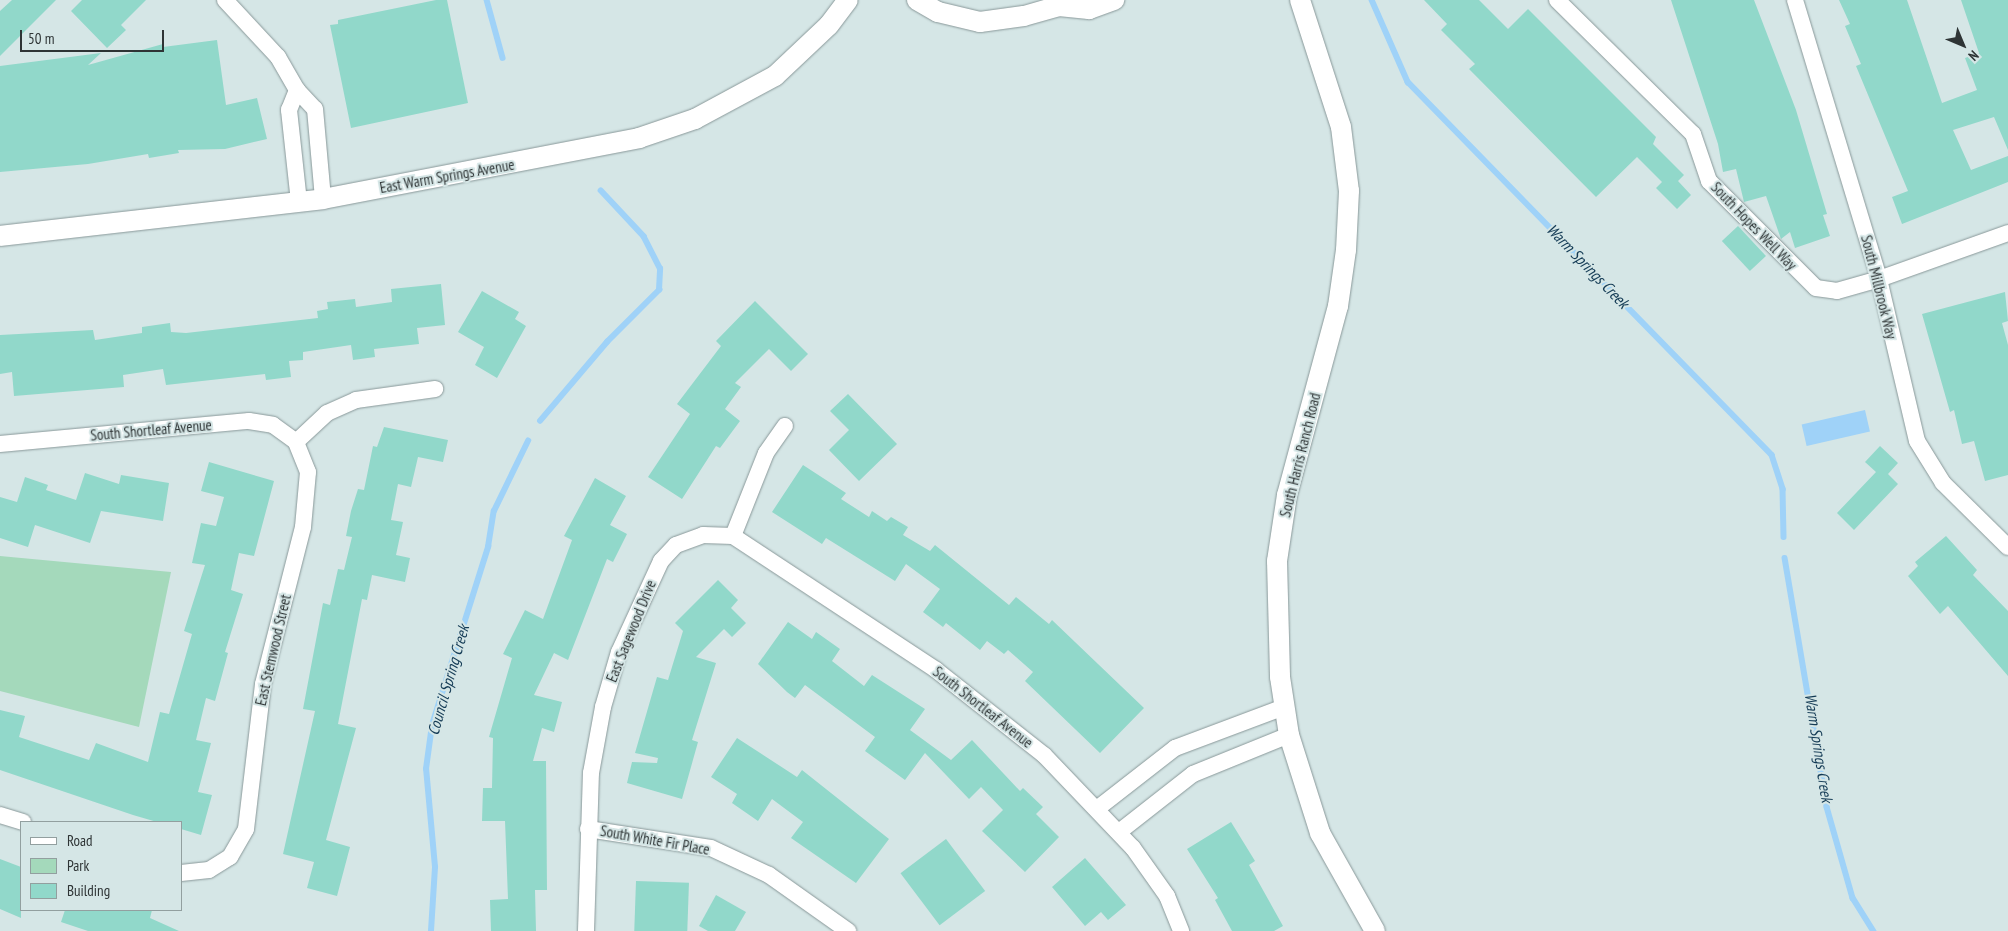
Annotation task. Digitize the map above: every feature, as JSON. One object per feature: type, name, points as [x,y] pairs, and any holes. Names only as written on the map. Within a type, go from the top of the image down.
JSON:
[{"type":"street","points":[[226,0],[278,56],[298,90],[316,109],[323,199]]},
{"type":"street","name":"East Warm Springs Avenue","points":[[0,236],[323,199],[570,154],[639,138],[695,119],[775,76],[829,25],[848,0]]},
{"type":"street","points":[[917,0],[938,12],[980,22],[1024,16],[1062,3],[1089,9],[1114,0]]},
{"type":"street","name":"South Harris Ranch Road","points":[[1300,0],[1341,127],[1349,191],[1346,250],[1338,306],[1287,495],[1277,561],[1276,613],[1284,706],[1289,735],[1320,833],[1375,931]]},
{"type":"street","name":"South Hopes Well Way","points":[[1557,0],[1693,134],[1710,181],[1804,279],[1826,291],[1879,279],[2008,233]]},
{"type":"street","name":"South Millbrook Way","points":[[1795,0],[1879,279],[1917,441],[1943,483],[2008,547]]},
{"type":"street","points":[[298,90],[289,110],[299,202]]},
{"type":"street","points":[[296,442],[328,413],[356,400],[435,389]]},
{"type":"street","name":"South Shortleaf Avenue","points":[[0,444],[249,421],[273,425],[296,442]]},
{"type":"street","points":[[733,536],[766,453],[786,426]]},
{"type":"street","name":"East Stemwood Street","points":[[182,873],[209,870],[230,857],[246,829],[263,684],[303,527],[308,472],[296,442]]},
{"type":"street","name":"East Sagewood Drive","points":[[586,931],[591,773],[603,707],[641,598],[660,561],[676,545],[703,536],[733,536]]},
{"type":"street","name":"South Shortleaf Avenue","points":[[733,536],[944,676],[1044,755],[1098,808],[1119,832],[1167,896],[1181,931]]},
{"type":"street","points":[[1098,808],[1175,748],[1284,706]]},
{"type":"street","points":[[1119,832],[1193,774],[1289,735]]},
{"type":"street","points":[[0,815],[20,821]]},
{"type":"street","name":"South White Fir Place","points":[[588,829],[711,848],[769,875],[848,931]]},
{"type":"green space","points":[[0,556],[171,572],[139,727],[0,691]]},
{"type":"water","points":[[1865,410],[1870,431],[1807,446],[1802,425]]},
{"type":"building","points":[[12,0],[56,0],[0,56],[0,11]]},
{"type":"building","points":[[82,0],[146,0],[121,25],[126,30],[107,48],[71,11]]},
{"type":"building","points":[[436,0],[447,0],[468,103],[351,128],[330,25],[338,24],[338,20]]},
{"type":"building","points":[[1424,0],[1479,0],[1508,29],[1528,9],[1656,137],[1653,144],[1684,175],[1678,181],[1691,195],[1677,209],[1656,188],[1662,182],[1637,157],[1596,197],[1469,69],[1475,64],[1441,30],[1447,24]]},
{"type":"building","points":[[1671,0],[1754,0],[1796,110],[1827,214],[1823,215],[1830,236],[1795,248],[1790,232],[1781,239],[1766,196],[1744,202],[1736,169],[1723,172],[1718,144]]},
{"type":"building","points":[[1839,0],[1907,0],[1942,103],[1977,90],[1965,58],[1979,53],[1961,0],[2008,0],[2008,150],[1994,117],[1953,130],[1971,170],[2008,156],[2008,182],[1902,224],[1892,197],[1908,191],[1856,66],[1861,64],[1845,26],[1850,24]]},
{"type":"building","points":[[217,40],[226,105],[257,98],[267,139],[225,149],[178,150],[179,153],[149,158],[148,154],[88,164],[0,172],[0,66],[101,53],[88,65],[163,44],[163,47]]},
{"type":"building","points":[[1738,226],[1766,256],[1750,271],[1722,241]]},
{"type":"building","points":[[441,284],[445,325],[417,328],[419,344],[374,349],[375,357],[353,360],[351,345],[303,352],[303,360],[289,361],[291,377],[266,380],[265,374],[166,385],[163,369],[123,375],[124,387],[14,396],[12,372],[0,374],[0,335],[93,330],[95,340],[142,333],[142,327],[170,323],[171,332],[186,333],[318,318],[317,311],[328,309],[327,302],[355,299],[356,307],[392,302],[391,289]]},
{"type":"building","points":[[482,291],[519,312],[515,319],[526,326],[497,378],[475,365],[484,347],[458,332]]},
{"type":"building","points":[[2005,292],[2008,321],[2002,323],[2008,345],[2008,475],[1985,481],[1974,441],[1962,444],[1954,410],[1950,412],[1922,314]]},
{"type":"building","points":[[755,301],[808,354],[791,371],[769,349],[735,383],[741,387],[725,409],[740,421],[720,448],[716,446],[682,499],[648,477],[690,414],[677,404],[721,346],[716,341]]},
{"type":"building","points":[[848,394],[897,444],[859,481],[829,450],[849,430],[830,411]]},
{"type":"building","points":[[384,427],[448,440],[443,462],[418,457],[411,487],[398,484],[391,520],[403,522],[396,555],[410,558],[405,582],[372,575],[367,600],[362,599],[338,724],[356,728],[326,840],[350,847],[337,896],[307,888],[314,862],[283,854],[315,711],[303,709],[323,603],[330,605],[338,569],[344,570],[352,537],[346,536],[351,511],[358,489],[364,490],[373,446],[377,447]]},
{"type":"building","points":[[1880,446],[1898,463],[1888,474],[1898,484],[1854,530],[1837,513],[1876,472],[1865,462]]},
{"type":"building","points":[[209,462],[274,481],[254,556],[239,553],[231,590],[243,594],[225,652],[228,653],[215,701],[206,698],[196,740],[211,743],[198,792],[212,795],[201,835],[182,829],[182,821],[154,821],[0,770],[0,710],[25,716],[19,737],[89,760],[96,743],[148,762],[160,712],[169,714],[192,634],[184,631],[205,565],[192,563],[201,523],[216,526],[224,497],[201,491]]},
{"type":"building","points":[[803,465],[846,493],[841,499],[869,517],[872,511],[887,521],[891,517],[908,527],[903,535],[930,551],[935,545],[1009,605],[1016,597],[1049,624],[1052,620],[1144,708],[1100,753],[1025,681],[1033,672],[1008,650],[1004,654],[987,641],[980,650],[946,623],[943,627],[923,612],[940,589],[906,564],[895,581],[826,538],[822,544],[772,512]]},
{"type":"building","points":[[85,473],[119,484],[121,475],[169,483],[163,521],[101,511],[90,543],[35,525],[28,547],[0,538],[0,497],[17,502],[25,477],[48,485],[46,490],[76,500]]},
{"type":"building","points":[[595,478],[626,496],[610,525],[627,534],[613,562],[607,559],[568,660],[554,653],[534,695],[562,702],[554,732],[542,728],[533,761],[546,761],[547,890],[535,890],[536,931],[491,931],[490,900],[508,899],[505,821],[482,821],[483,788],[492,788],[493,738],[489,737],[512,658],[503,654],[525,610],[543,619],[572,540],[564,536]]},
{"type":"building","points":[[1946,536],[1977,570],[1973,575],[2008,611],[2008,676],[1948,606],[1940,614],[1908,576],[1918,566],[1915,562]]},
{"type":"building","points":[[718,580],[738,600],[731,608],[746,623],[732,637],[724,629],[696,657],[716,663],[692,740],[698,742],[682,799],[627,783],[632,762],[657,763],[658,758],[635,753],[657,677],[668,680],[683,631],[675,623]]},
{"type":"building","points":[[788,622],[812,639],[816,632],[840,649],[832,661],[864,686],[872,675],[925,709],[910,730],[951,760],[972,740],[1020,791],[1023,788],[1043,807],[1036,814],[1059,837],[1025,872],[982,831],[1003,810],[981,787],[969,799],[925,753],[905,780],[865,751],[875,737],[805,685],[795,698],[787,692],[758,664]]},
{"type":"building","points":[[737,738],[797,777],[802,770],[889,839],[856,883],[791,838],[803,822],[772,799],[758,821],[732,803],[737,794],[711,777]]},
{"type":"building","points":[[1231,822],[1255,861],[1249,865],[1283,926],[1274,931],[1232,931],[1215,900],[1218,898],[1187,849]]},
{"type":"building","points":[[946,839],[985,891],[940,925],[900,873]]},
{"type":"building","points":[[1085,858],[1126,905],[1108,920],[1101,912],[1085,926],[1052,887]]},
{"type":"building","points":[[0,859],[20,867],[21,918],[0,909]]},
{"type":"building","points":[[636,881],[689,883],[687,931],[634,931]]},
{"type":"building","points":[[716,895],[746,912],[735,931],[708,931],[699,926]]},
{"type":"building","points":[[65,911],[152,911],[150,918],[179,931],[88,931],[61,922]]},
{"type":"waterway","name":"Council Spring Creek","points":[[487,0],[503,58]]},
{"type":"waterway","name":"Warm Springs Creek","points":[[1372,0],[1408,82],[1772,455],[1783,489],[1784,537]]},
{"type":"waterway","name":"Council Spring Creek","points":[[540,421],[607,342],[659,290],[660,269],[644,237],[601,191]]},
{"type":"waterway","name":"Council Spring Creek","points":[[431,931],[435,867],[426,769],[432,725],[488,547],[494,511],[528,441]]},
{"type":"waterway","name":"Warm Springs Creek","points":[[1785,558],[1827,807],[1853,898],[1874,931]]}]
